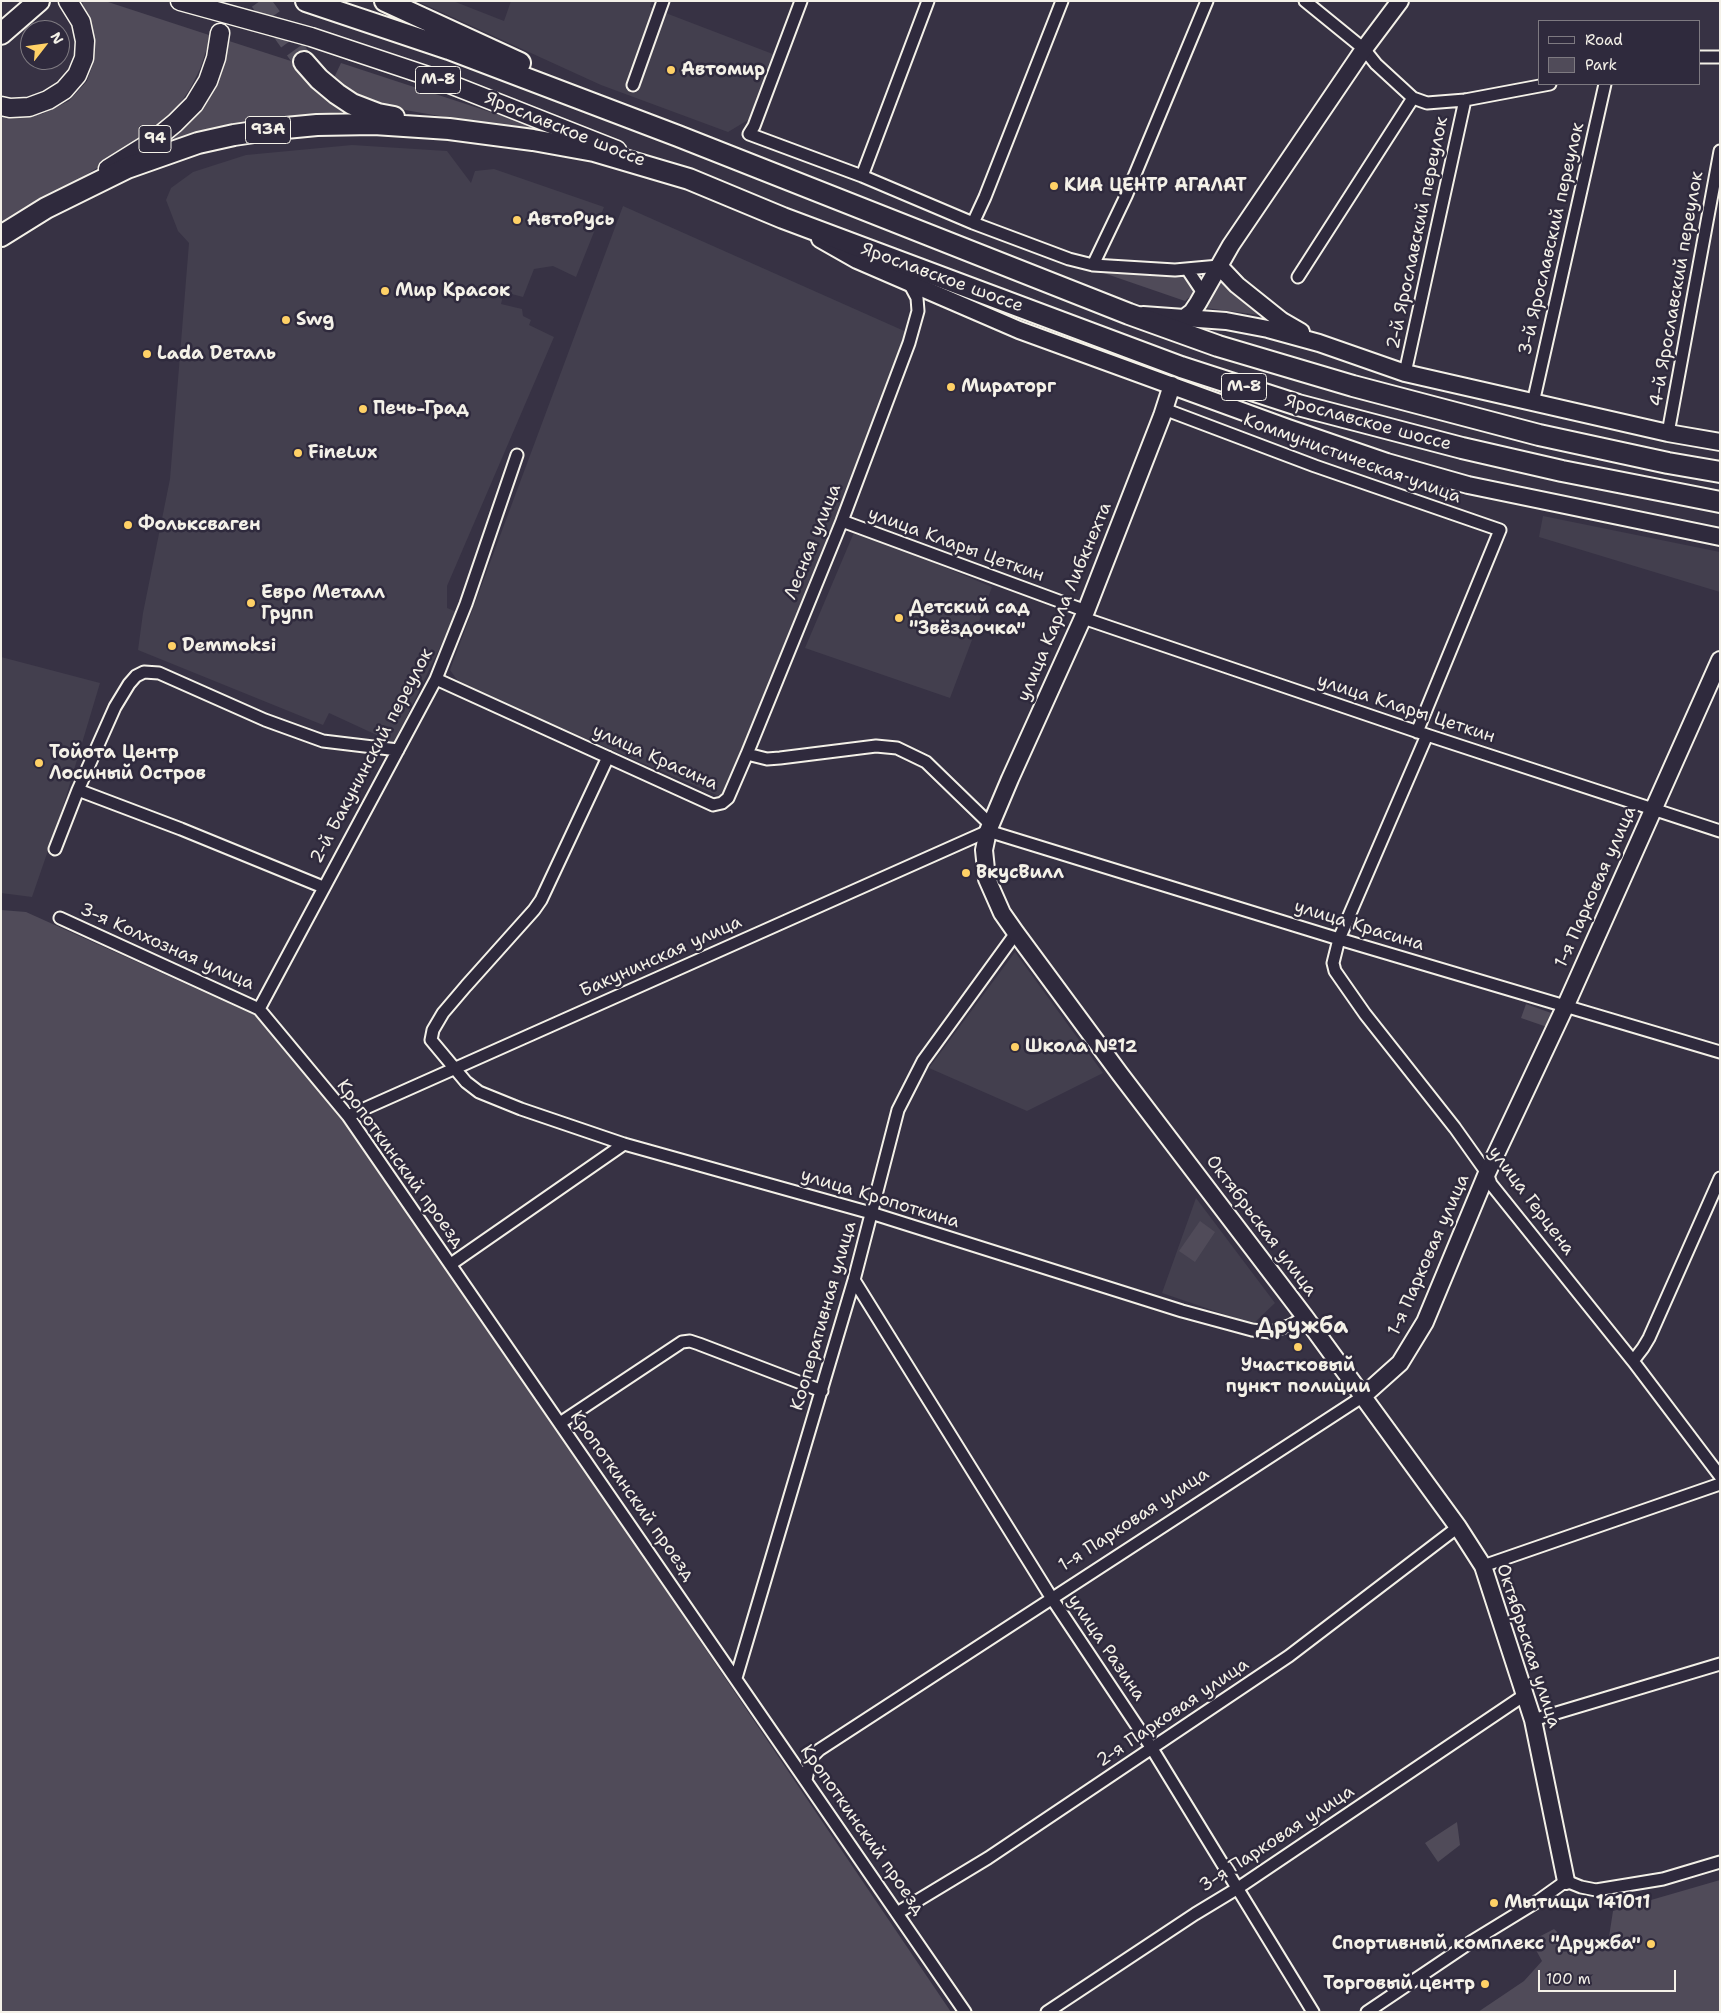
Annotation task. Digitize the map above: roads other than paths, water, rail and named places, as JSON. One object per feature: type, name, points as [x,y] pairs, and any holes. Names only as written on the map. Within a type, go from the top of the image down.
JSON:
[{"type":"highway","points":[[1,34],[39,1]]},
{"type":"highway","points":[[385,1],[678,136]]},
{"type":"highway","name":"Ярославское шоссе","points":[[314,4],[448,49],[678,136],[1130,314],[1218,346],[1474,419],[1668,463],[1720,472]]},
{"type":"highway","name":"93A","points":[[304,62],[319,79],[352,104],[378,114],[449,129]]},
{"type":"highway","name":"93A","points":[[1,236],[46,208],[127,168],[198,143],[275,128],[374,124],[449,129],[534,140],[594,151],[688,179]]},
{"type":"highway","name":"Ярославское шоссе","points":[[688,179],[783,218],[1181,368],[1298,405],[1471,450],[1562,471],[1720,502]]},
{"type":"main road","points":[[1,106],[10,108],[29,107],[48,100],[64,90],[77,75],[84,58],[85,40],[80,22],[68,1]]},
{"type":"main road","name":"Ярославское шоссе","points":[[180,1],[311,37],[437,79],[688,179]]},
{"type":"main road","name":"Ярославское шоссе","points":[[301,1],[314,4]]},
{"type":"main road","name":"94","points":[[46,208],[153,141],[176,123],[194,104],[208,82],[216,58],[220,33]]},
{"type":"street","points":[[633,85],[663,1]]},
{"type":"street","points":[[801,1],[754,126],[749,134],[862,176],[973,223],[1069,260],[1094,265],[1187,269],[1219,266]]},
{"type":"street","points":[[862,176],[928,1]]},
{"type":"street","points":[[973,223],[1062,1]]},
{"type":"street","points":[[1094,265],[1126,196],[1207,1]]},
{"type":"street","points":[[1305,1],[1364,50],[1376,64],[1413,98],[1427,103],[1465,100],[1545,85]]},
{"type":"street","points":[[1184,318],[1192,312],[1235,240],[1364,50],[1400,1]]},
{"type":"street","points":[[1701,57],[1720,57]]},
{"type":"street","name":"3-й Ярославский переулок","points":[[1532,403],[1605,85]]},
{"type":"street","points":[[1298,278],[1413,98]]},
{"type":"street","name":"2-й Ярославский переулок","points":[[1405,373],[1465,100]]},
{"type":"street","name":"4-й Ярославский переулок","points":[[1668,433],[1720,151]]},
{"type":"street","points":[[783,218],[857,260],[1019,330],[1387,462],[1468,485],[1720,537]]},
{"type":"street","points":[[1219,266],[1237,285],[1282,321],[1319,343]]},
{"type":"street","points":[[1187,269],[1203,293]]},
{"type":"street","points":[[908,282],[917,298],[918,311]]},
{"type":"street","points":[[918,311],[925,303],[940,296]]},
{"type":"street","name":"Лесная улица","points":[[747,754],[842,521],[909,342],[918,311]]},
{"type":"street","points":[[1130,314],[1226,320],[1319,343],[1405,373],[1668,433],[1720,442]]},
{"type":"street","name":"улица Карла Либкнехта","points":[[989,828],[1084,615],[1172,385]]},
{"type":"street","name":"Коммунистическая улица","points":[[1164,409],[1315,466],[1500,530]]},
{"type":"street","name":"2-й Бакунинский переулок","points":[[259,1009],[436,679],[466,604],[517,455]]},
{"type":"street","name":"улица Клары Цеткин","points":[[842,521],[1084,615],[1422,734],[1720,831]]},
{"type":"street","name":"улица Герцена","points":[[1500,530],[1422,734],[1339,939],[1333,963],[1340,979],[1487,1173],[1491,1184],[1633,1360],[1720,1476]]},
{"type":"street","name":"1-я Парковая улица","points":[[806,1780],[809,1765],[819,1750],[1051,1597],[1362,1397],[1389,1374],[1412,1345],[1425,1322],[1487,1173],[1566,1005],[1720,660]]},
{"type":"street","points":[[55,849],[78,790],[115,708],[129,684],[136,676],[144,672],[160,673],[265,720],[323,741],[398,750]]},
{"type":"street","name":"улица Красина","points":[[436,679],[705,802],[718,805],[728,798],[747,754],[767,759],[876,746],[897,748],[926,762],[989,828],[1339,939],[1720,1052]]},
{"type":"street","name":"улица Кропоткина","points":[[608,757],[541,900],[460,993],[433,1030],[431,1040],[454,1068],[479,1092],[521,1109],[624,1144],[871,1213],[1182,1311],[1252,1330],[1270,1332],[1305,1317]]},
{"type":"street","points":[[78,790],[181,829],[323,887]]},
{"type":"street","name":"Октябрьская улица","points":[[989,828],[984,850],[987,879],[1002,913],[1120,1074],[1305,1317],[1458,1527],[1483,1566],[1533,1720],[1566,1881]]},
{"type":"street","name":"Бакунинская улица","points":[[348,1116],[989,828]]},
{"type":"street","name":"3-я Колхозная улица","points":[[60,918],[259,1009]]},
{"type":"street","name":"Кооперативная улица","points":[[736,1678],[854,1280],[898,1110],[923,1061],[1016,933]]},
{"type":"street","name":"Кропоткинский проезд","points":[[259,1009],[348,1116],[966,2012]]},
{"type":"street","points":[[451,1264],[624,1144]]},
{"type":"street","points":[[1633,1360],[1649,1338],[1720,1178]]},
{"type":"street","name":"улица Разина","points":[[854,1280],[1051,1597],[1151,1747],[1313,2012]]},
{"type":"street","points":[[560,1423],[682,1342],[690,1341],[822,1391]]},
{"type":"street","points":[[1483,1566],[1720,1484]]},
{"type":"street","name":"2-я Парковая улица","points":[[897,1913],[996,1853],[1289,1656],[1458,1527]]},
{"type":"street","points":[[1533,1720],[1720,1664]]},
{"type":"street","name":"3-я Парковая улица","points":[[1047,2012],[1194,1914],[1238,1888],[1526,1694]]},
{"type":"street","points":[[1367,2012],[1566,1881],[1596,1890],[1663,1879],[1720,1862]]},
{"type":"tunnel","points":[[260,1],[304,62]]},
{"type":"place","name":"Автомир","points":[[671,70]]},
{"type":"place","name":"КИА ЦЕНТР АГАЛАТ","points":[[1054,186]]},
{"type":"place","name":"АвтоРусь","points":[[517,220]]},
{"type":"place","name":"Мир Красок","points":[[385,291]]},
{"type":"place","name":"Swg","points":[[286,320]]},
{"type":"place","name":"Lada Dеталь","points":[[147,354]]},
{"type":"place","name":"Мираторг","points":[[951,387]]},
{"type":"place","name":"Печь-Град","points":[[363,409]]},
{"type":"place","name":"FineLux","points":[[298,453]]},
{"type":"place","name":"Фольксваген","points":[[128,525]]},
{"type":"place","name":"Евро Металл Групп","points":[[251,603]]},
{"type":"place","name":"Детский сад \"Звёздочка\"","points":[[899,618]]},
{"type":"place","name":"Demmoksi","points":[[172,646]]},
{"type":"place","name":"Тойота Центр Лосиный Остров","points":[[39,763]]},
{"type":"place","name":"ВкусВилл","points":[[966,873]]},
{"type":"place","name":"Школа №12","points":[[1015,1047]]},
{"type":"place","name":"Участковый пункт полиции","points":[[1298,1347]]},
{"type":"place","name":"Мытищи 141011","points":[[1494,1903]]},
{"type":"place","name":"Спортивный комплекс \"Дружба\"","points":[[1651,1944]]},
{"type":"place","name":"Торговый центр","points":[[1485,1984]]},
{"type":"district","name":"Дружба","points":[[1302,1327]]}]
